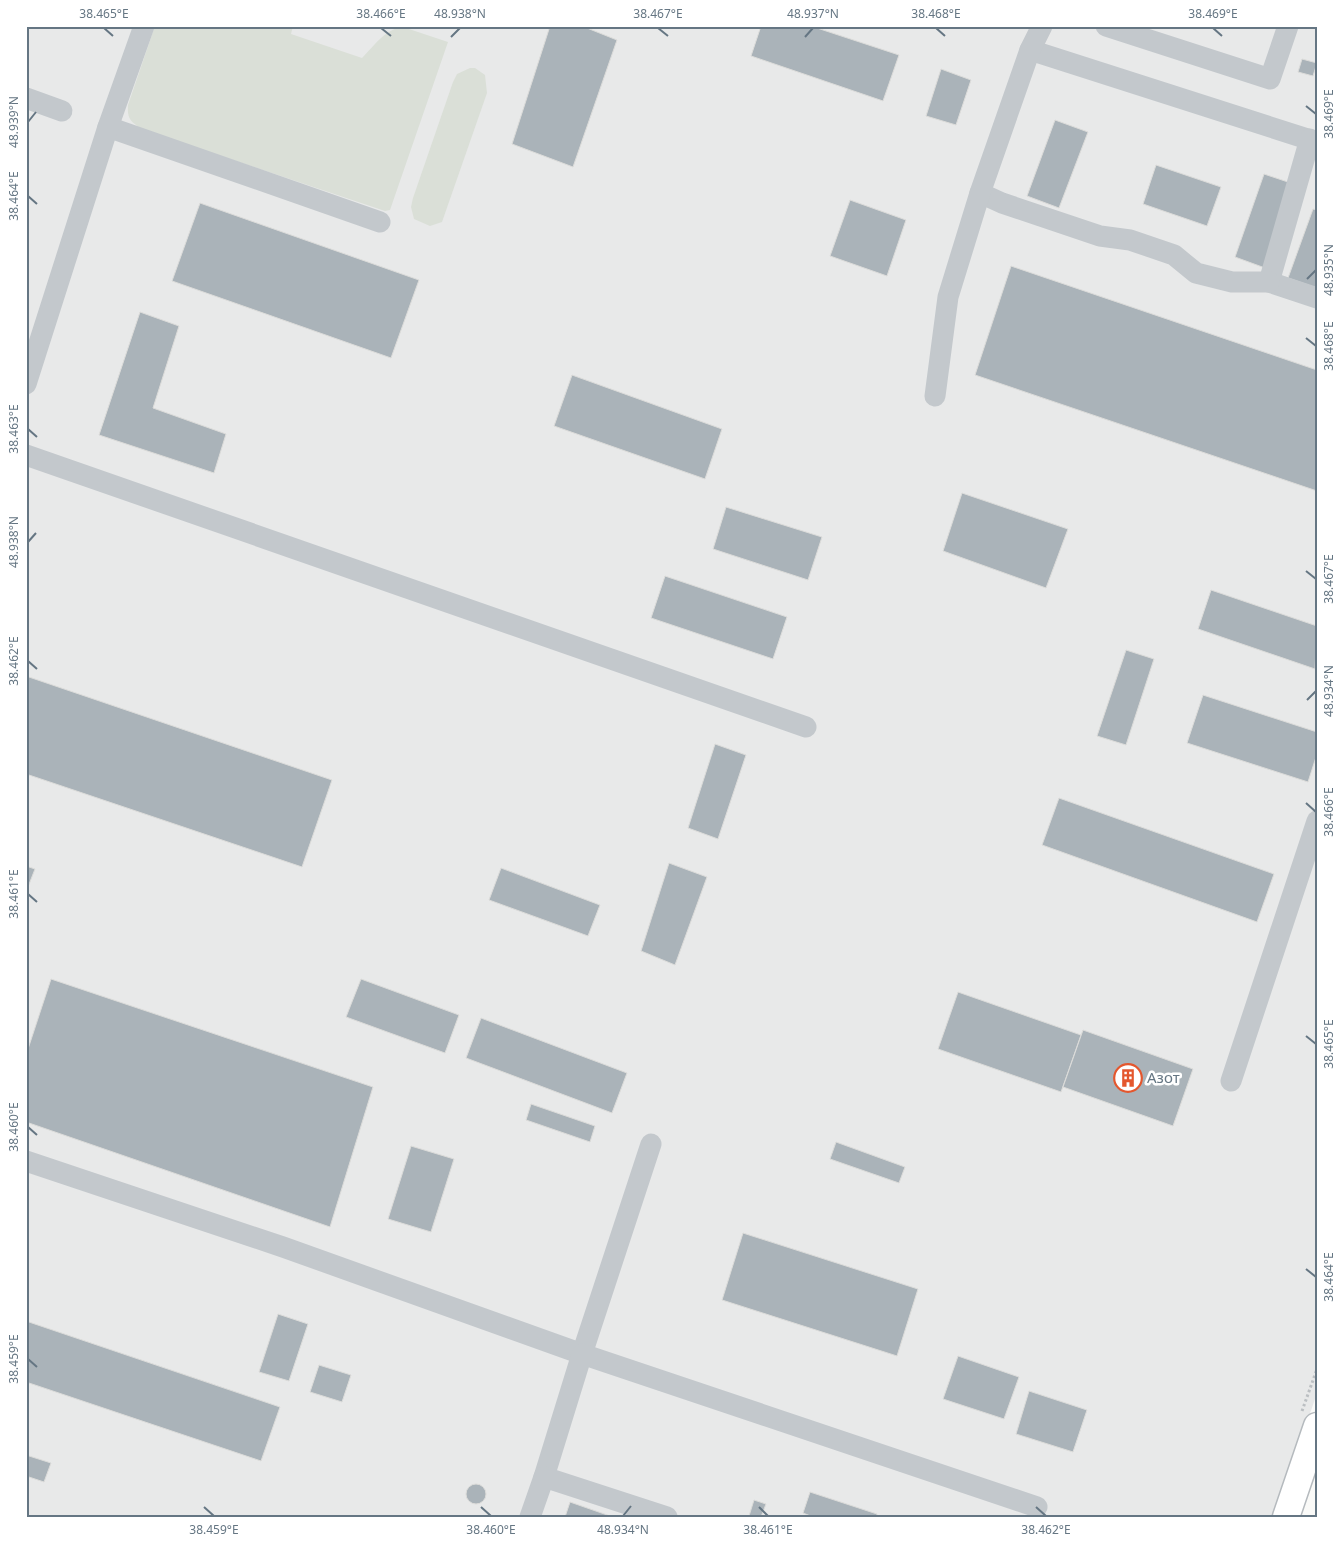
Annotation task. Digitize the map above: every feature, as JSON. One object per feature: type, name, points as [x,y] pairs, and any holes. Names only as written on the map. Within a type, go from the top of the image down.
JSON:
[{"type":"main road","points":[[1286,1517],[1317,1426]]},
{"type":"lane","points":[[26,384],[108,128],[144,26]]},
{"type":"lane","points":[[935,396],[948,297],[980,193],[1030,50],[1042,26]]},
{"type":"lane","points":[[1106,26],[1270,79],[1288,26]]},
{"type":"lane","points":[[1030,50],[1313,141],[1269,282]]},
{"type":"lane","points":[[26,98],[62,111]]},
{"type":"lane","points":[[108,128],[380,222]]},
{"type":"lane","points":[[980,193],[1100,236],[1130,240],[1174,255],[1196,273],[1232,282],[1269,282],[1317,298]]},
{"type":"lane","points":[[26,455],[806,727]]},
{"type":"lane","points":[[1231,1080],[1317,821]]},
{"type":"lane","points":[[530,1517],[651,1144]]},
{"type":"lane","points":[[26,1161],[283,1247],[582,1354],[1037,1507]]},
{"type":"lane","points":[[544,1477],[667,1517]]},
{"type":"shaded area","points":[[26,26],[1317,26],[1317,1393],[1275,1517],[26,1517]]},
{"type":"shaded area","points":[[155,26],[293,26],[291,34],[362,58],[385,35],[397,28],[403,27],[448,42],[390,210],[385,211],[141,129],[132,122],[129,117],[128,105]]},
{"type":"shaded area","points":[[470,68],[475,68],[485,75],[487,93],[442,222],[430,226],[414,219],[411,207],[413,198],[453,82],[457,74]]},
{"type":"building","points":[[550,26],[582,26],[617,40],[573,167],[512,144]]},
{"type":"building","points":[[761,26],[811,26],[899,55],[883,101],[751,56]]},
{"type":"building","points":[[1302,59],[1317,63],[1313,76],[1298,72]]},
{"type":"building","points":[[941,69],[971,80],[956,125],[926,116]]},
{"type":"building","points":[[1055,120],[1088,132],[1059,208],[1027,196]]},
{"type":"building","points":[[1156,165],[1221,187],[1207,226],[1143,204]]},
{"type":"building","points":[[1264,174],[1294,184],[1265,268],[1235,257]]},
{"type":"building","points":[[850,200],[906,220],[887,276],[830,256]]},
{"type":"building","points":[[200,203],[419,280],[391,358],[172,281]]},
{"type":"building","points":[[1313,209],[1317,210],[1317,288],[1288,278]]},
{"type":"building","points":[[1011,266],[1317,370],[1317,491],[975,375]]},
{"type":"building","points":[[140,312],[179,326],[153,408],[226,434],[214,473],[99,435]]},
{"type":"building","points":[[572,375],[722,429],[705,479],[554,426]]},
{"type":"building","points":[[962,493],[1068,529],[1046,588],[943,551]]},
{"type":"building","points":[[726,507],[822,537],[808,580],[713,549]]},
{"type":"building","points":[[665,576],[787,617],[773,659],[651,618]]},
{"type":"building","points":[[1211,590],[1317,626],[1315,669],[1198,629]]},
{"type":"building","points":[[1126,650],[1154,659],[1126,745],[1097,736]]},
{"type":"building","points":[[26,676],[332,780],[302,867],[26,774]]},
{"type":"building","points":[[1203,695],[1317,732],[1317,754],[1308,782],[1187,743]]},
{"type":"building","points":[[715,744],[746,755],[718,839],[688,828]]},
{"type":"building","points":[[1059,798],[1274,874],[1257,922],[1042,845]]},
{"type":"building","points":[[669,863],[707,877],[675,965],[641,951]]},
{"type":"building","points":[[26,866],[35,869],[26,892]]},
{"type":"building","points":[[501,868],[600,905],[588,936],[489,900]]},
{"type":"building","points":[[51,979],[373,1087],[330,1227],[26,1122],[26,1055]]},
{"type":"building","points":[[361,979],[459,1015],[445,1053],[346,1017]]},
{"type":"building","points":[[958,992],[1081,1035],[1061,1092],[938,1049]]},
{"type":"building","points":[[481,1018],[627,1073],[612,1113],[466,1058]]},
{"type":"building","name":"Азот","points":[[1083,1030],[1193,1069],[1173,1126],[1063,1087]]},
{"type":"building","points":[[531,1104],[595,1126],[590,1142],[526,1120]]},
{"type":"building","points":[[836,1142],[905,1167],[899,1183],[830,1159]]},
{"type":"building","points":[[411,1146],[454,1159],[431,1232],[388,1219]]},
{"type":"building","points":[[743,1233],[918,1289],[897,1356],[722,1300]]},
{"type":"building","points":[[278,1314],[308,1324],[289,1381],[259,1372]]},
{"type":"building","points":[[26,1321],[280,1407],[261,1461],[26,1382]]},
{"type":"building","points":[[958,1356],[1019,1377],[1004,1419],[943,1399]]},
{"type":"building","points":[[319,1365],[351,1375],[342,1402],[310,1392]]},
{"type":"building","points":[[1029,1391],[1087,1410],[1073,1452],[1016,1434]]},
{"type":"building","points":[[26,1455],[51,1463],[44,1482],[26,1476]]},
{"type":"building","points":[[476,1484],[483,1487],[486,1494],[483,1501],[476,1504],[469,1501],[466,1494],[469,1487]]},
{"type":"building","points":[[810,1492],[877,1514],[877,1517],[813,1517],[803,1513]]},
{"type":"building","points":[[754,1500],[766,1504],[761,1517],[749,1516]]},
{"type":"building","points":[[570,1502],[613,1517],[565,1517]]},
{"type":"place","name":"Азот","points":[[1128,1078]]}]
